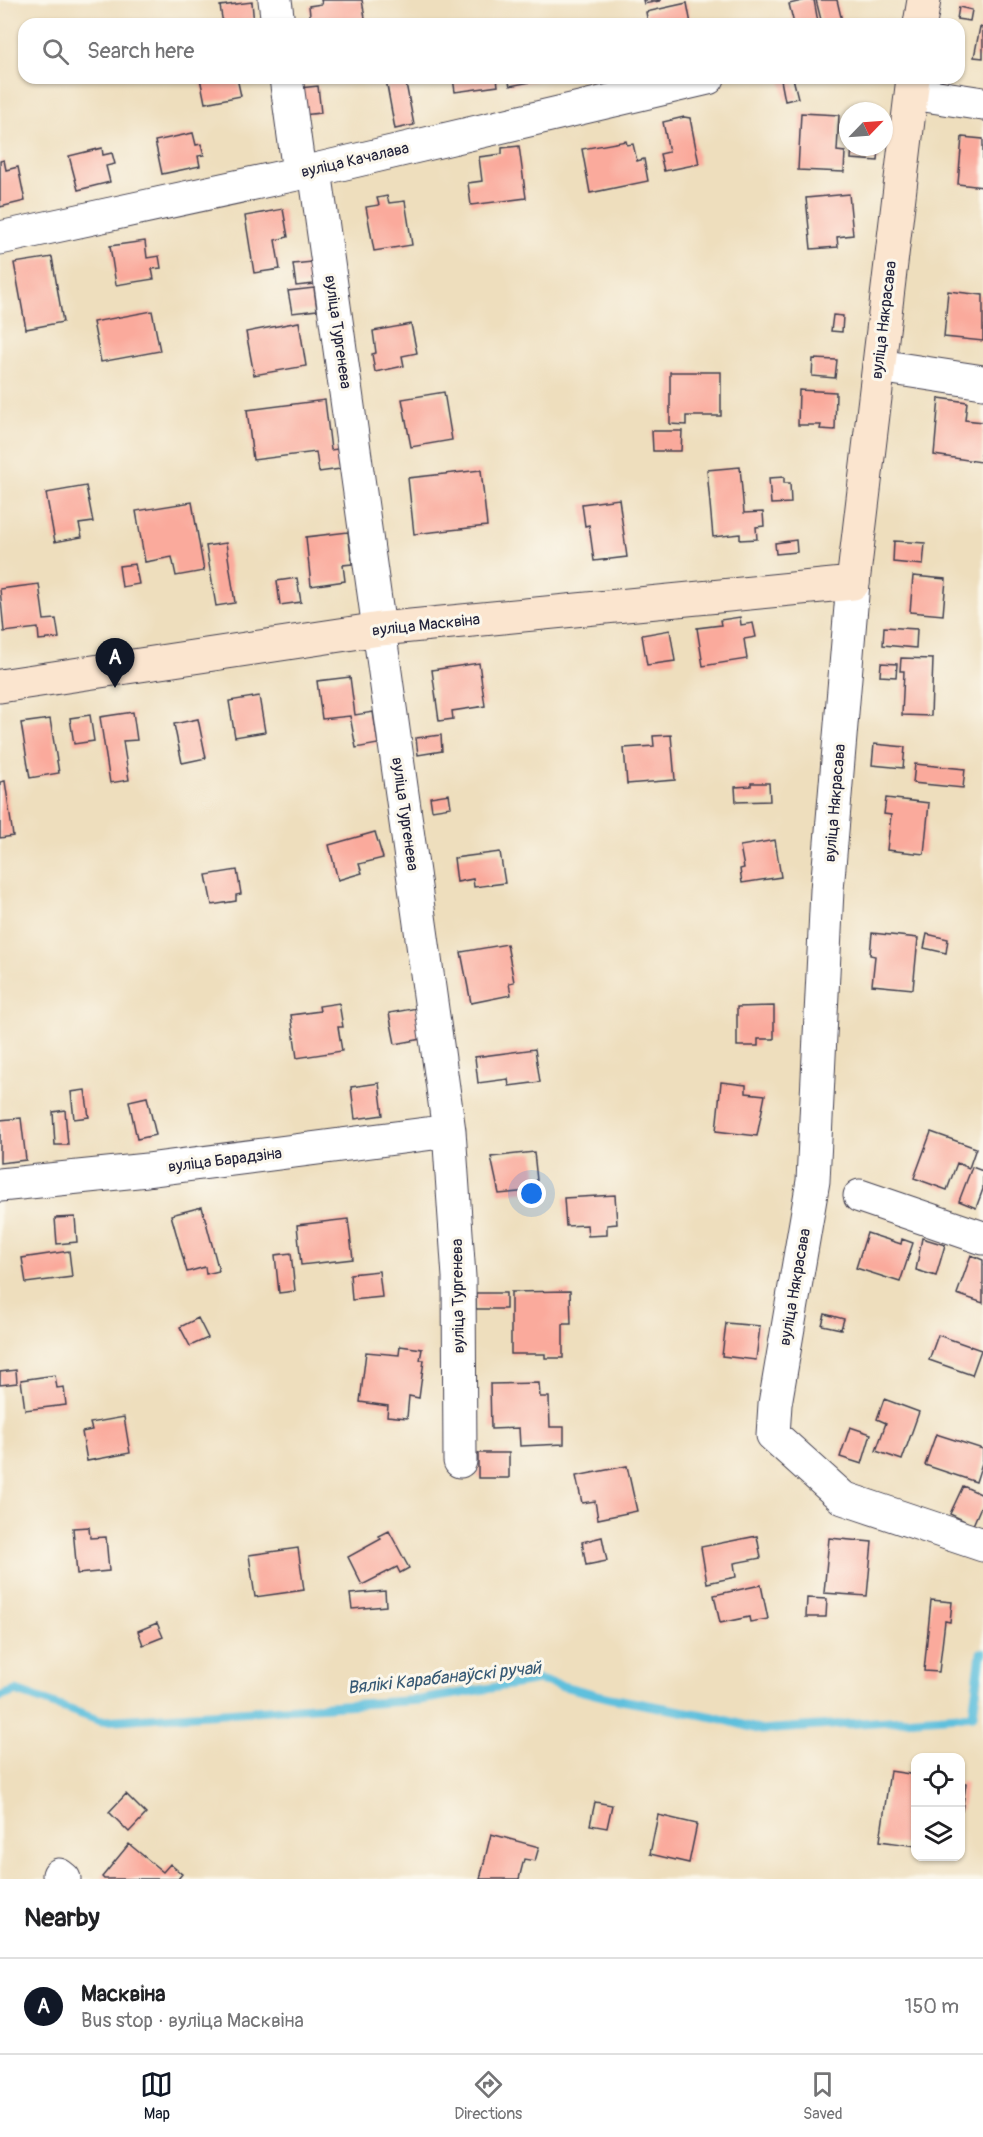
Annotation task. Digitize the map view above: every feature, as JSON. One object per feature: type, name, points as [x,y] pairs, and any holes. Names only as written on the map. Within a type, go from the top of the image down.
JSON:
[{"type":"main road","points":[[921,18],[924,0]]},
{"type":"main road","name":"вуліца Някрасава","points":[[853,583],[912,85]]},
{"type":"main road","name":"вуліца Масквіна","points":[[0,686],[380,629],[853,583]]},
{"type":"street","points":[[275,0],[277,18]]},
{"type":"street","name":"вуліца Тургенева","points":[[287,84],[307,171],[380,629],[449,1131],[459,1277],[460,1461]]},
{"type":"street","name":"вуліца Качалава","points":[[0,238],[307,171],[682,84]]},
{"type":"street","points":[[912,85],[983,104]]},
{"type":"street","points":[[879,366],[983,382]]},
{"type":"street","name":"вуліца Някрасава","points":[[853,583],[827,890],[813,1181],[775,1404],[773,1435],[843,1498],[983,1545]]},
{"type":"street","name":"вуліца Барадзіна","points":[[0,1185],[147,1170],[449,1131]]},
{"type":"street","points":[[860,1196],[983,1238]]},
{"type":"building","points":[[321,0],[362,0],[365,18],[310,18],[309,6],[322,4]]},
{"type":"building","points":[[643,0],[660,0],[660,1],[644,4]]},
{"type":"building","points":[[814,0],[817,18],[792,18],[789,4]]},
{"type":"building","points":[[816,0],[837,0],[841,18],[820,18]]},
{"type":"building","points":[[252,2],[253,18],[222,18],[220,6]]},
{"type":"building","points":[[687,3],[690,18],[647,18],[646,12]]},
{"type":"building","points":[[959,7],[972,10],[970,21],[957,18]]},
{"type":"building","points":[[980,27],[983,28],[983,58],[974,57]]},
{"type":"building","points":[[201,84],[238,84],[241,96],[205,103]]},
{"type":"building","points":[[387,84],[406,84],[414,125],[395,129]]},
{"type":"building","points":[[454,84],[498,84],[498,86],[455,92]]},
{"type":"building","points":[[782,84],[794,84],[798,98],[785,101]]},
{"type":"building","points":[[318,86],[321,113],[302,115],[299,88]]},
{"type":"building","points":[[801,113],[839,115],[837,151],[839,156],[845,156],[844,172],[798,170]]},
{"type":"building","points":[[684,117],[690,118],[699,164],[664,171],[660,154],[669,152],[663,122]]},
{"type":"building","points":[[193,133],[196,145],[201,144],[204,155],[198,156],[200,166],[162,174],[155,141]]},
{"type":"building","points":[[962,137],[983,139],[983,187],[958,184]]},
{"type":"building","points":[[626,141],[627,145],[633,144],[637,161],[644,159],[648,181],[590,193],[582,149]]},
{"type":"building","points":[[519,146],[526,198],[471,205],[468,183],[482,181],[479,157],[502,154],[502,148]]},
{"type":"building","points":[[102,148],[103,155],[112,153],[115,164],[106,166],[110,182],[78,190],[69,156]]},
{"type":"building","points":[[851,156],[878,156],[878,161],[851,159]]},
{"type":"building","points":[[4,160],[6,170],[18,167],[25,201],[0,207],[0,161]]},
{"type":"building","points":[[849,194],[853,235],[837,237],[838,247],[811,249],[806,198]]},
{"type":"building","points":[[387,196],[389,203],[405,201],[412,245],[374,251],[366,207],[379,205],[377,198]]},
{"type":"building","points":[[283,209],[288,237],[275,240],[280,269],[254,273],[245,216]]},
{"type":"building","points":[[145,241],[147,258],[159,256],[161,268],[152,269],[154,279],[116,285],[110,246]]},
{"type":"building","points":[[52,257],[63,322],[26,329],[14,263]]},
{"type":"building","points":[[312,262],[314,284],[296,286],[293,264]]},
{"type":"building","points":[[314,288],[317,310],[292,313],[288,291]]},
{"type":"building","points":[[948,291],[983,295],[983,341],[944,337]]},
{"type":"building","points":[[152,311],[160,351],[101,362],[93,322]]},
{"type":"building","points":[[833,315],[843,316],[842,332],[831,331]]},
{"type":"building","points":[[299,322],[306,366],[254,375],[246,332]]},
{"type":"building","points":[[411,324],[417,353],[402,356],[404,366],[375,372],[372,354],[376,353],[373,331]]},
{"type":"building","points":[[813,359],[837,360],[835,378],[812,376]]},
{"type":"building","points":[[670,372],[721,372],[721,416],[686,416],[686,425],[670,424]]},
{"type":"building","points":[[799,390],[836,392],[835,430],[820,429],[821,425],[798,425]]},
{"type":"building","points":[[444,392],[452,440],[411,447],[402,399]]},
{"type":"building","points":[[939,398],[967,402],[965,420],[983,422],[981,462],[934,455]]},
{"type":"building","points":[[325,400],[331,450],[337,449],[340,469],[319,472],[316,452],[253,460],[247,410]]},
{"type":"building","points":[[652,431],[682,431],[681,451],[653,451]]},
{"type":"building","points":[[740,467],[744,513],[763,512],[764,526],[756,527],[757,539],[740,540],[740,534],[713,537],[707,470]]},
{"type":"building","points":[[481,470],[487,526],[414,534],[408,478]]},
{"type":"building","points":[[784,477],[784,483],[790,483],[791,503],[771,504],[769,478]]},
{"type":"building","points":[[86,486],[93,522],[79,524],[82,537],[55,542],[46,493]]},
{"type":"building","points":[[619,499],[627,557],[594,561],[589,525],[585,526],[582,504]]},
{"type":"building","points":[[192,502],[204,571],[176,576],[172,557],[145,562],[136,511]]},
{"type":"building","points":[[348,532],[352,564],[343,565],[345,581],[311,586],[306,537]]},
{"type":"building","points":[[796,540],[797,552],[776,554],[775,543]]},
{"type":"building","points":[[894,541],[925,543],[923,565],[893,562]]},
{"type":"building","points":[[226,543],[235,603],[216,606],[206,546]]},
{"type":"building","points":[[135,564],[139,584],[122,587],[119,566]]},
{"type":"building","points":[[913,576],[946,579],[943,615],[910,612]]},
{"type":"building","points":[[297,578],[301,602],[280,605],[277,581]]},
{"type":"building","points":[[39,584],[44,620],[56,619],[59,638],[39,640],[38,628],[4,632],[0,589]]},
{"type":"building","points":[[740,617],[741,625],[753,623],[756,637],[744,639],[747,659],[703,666],[697,628],[721,625],[720,620]]},
{"type":"building","points":[[884,627],[917,629],[916,648],[883,645]]},
{"type":"building","points":[[670,630],[675,661],[647,665],[642,635]]},
{"type":"building","points":[[901,658],[933,659],[931,716],[902,715],[904,671],[900,671]]},
{"type":"building","points":[[479,663],[485,706],[452,711],[453,719],[439,721],[432,670]]},
{"type":"building","points":[[881,663],[897,664],[896,677],[880,676]]},
{"type":"building","points":[[350,677],[355,715],[373,712],[378,744],[356,748],[350,716],[322,719],[317,681]]},
{"type":"building","points":[[259,696],[265,732],[235,737],[229,701]]},
{"type":"building","points":[[133,712],[137,740],[123,741],[129,780],[110,783],[100,717]]},
{"type":"building","points":[[90,715],[94,741],[74,744],[70,718]]},
{"type":"building","points":[[50,719],[59,773],[30,778],[21,723]]},
{"type":"building","points":[[198,719],[206,758],[182,763],[174,724]]},
{"type":"building","points":[[441,735],[442,751],[418,755],[416,738]]},
{"type":"building","points":[[671,735],[675,780],[627,784],[624,748],[654,746],[653,736]]},
{"type":"building","points":[[874,744],[905,747],[903,768],[872,765]]},
{"type":"building","points":[[915,764],[965,769],[963,788],[913,783]]},
{"type":"building","points":[[5,781],[13,836],[0,838],[0,782]]},
{"type":"building","points":[[751,783],[769,783],[770,801],[736,802],[735,787],[751,786]]},
{"type":"building","points":[[449,794],[451,807],[432,810],[430,797]]},
{"type":"building","points":[[886,798],[929,803],[924,854],[887,850],[891,815],[884,814]]},
{"type":"building","points":[[375,832],[383,858],[359,864],[362,873],[338,880],[329,845]]},
{"type":"building","points":[[775,840],[781,877],[742,883],[740,869],[744,868],[740,846]]},
{"type":"building","points":[[500,852],[505,883],[474,887],[473,879],[457,882],[454,858]]},
{"type":"building","points":[[237,870],[241,894],[236,895],[236,901],[212,905],[206,875]]},
{"type":"building","points":[[872,933],[918,938],[913,989],[872,985],[875,956],[870,955]]},
{"type":"building","points":[[927,934],[948,939],[946,953],[924,948]]},
{"type":"building","points":[[507,944],[514,982],[509,983],[511,995],[471,1003],[461,952]]},
{"type":"building","points":[[339,1003],[343,1027],[338,1027],[342,1051],[297,1058],[291,1015],[320,1011],[319,1006]]},
{"type":"building","points":[[774,1006],[774,1039],[758,1039],[758,1046],[737,1046],[737,1007]]},
{"type":"building","points":[[417,1008],[422,1039],[395,1044],[389,1013]]},
{"type":"building","points":[[535,1049],[540,1082],[509,1086],[508,1079],[478,1083],[475,1057]]},
{"type":"building","points":[[721,1082],[746,1085],[746,1093],[765,1095],[757,1136],[716,1131]]},
{"type":"building","points":[[379,1083],[383,1115],[355,1119],[351,1087]]},
{"type":"building","points":[[85,1090],[89,1117],[74,1119],[71,1092]]},
{"type":"building","points":[[147,1097],[156,1135],[137,1139],[129,1101]]},
{"type":"building","points":[[65,1110],[68,1145],[55,1145],[53,1112]]},
{"type":"building","points":[[21,1118],[26,1160],[0,1163],[0,1120]]},
{"type":"building","points":[[931,1132],[976,1148],[969,1168],[957,1163],[947,1190],[914,1178]]},
{"type":"building","points":[[534,1152],[538,1190],[499,1194],[491,1157]]},
{"type":"building","points":[[972,1167],[983,1171],[983,1189],[976,1208],[959,1201]]},
{"type":"building","points":[[615,1195],[617,1224],[607,1225],[607,1235],[588,1236],[587,1225],[566,1226],[564,1198]]},
{"type":"building","points":[[202,1207],[219,1271],[206,1274],[205,1267],[187,1272],[171,1215]]},
{"type":"building","points":[[75,1217],[77,1242],[57,1244],[55,1218]]},
{"type":"building","points":[[348,1219],[353,1259],[301,1265],[297,1225]]},
{"type":"building","points":[[867,1233],[901,1244],[902,1239],[913,1243],[900,1282],[856,1268]]},
{"type":"building","points":[[922,1238],[945,1245],[936,1276],[916,1270]]},
{"type":"building","points":[[69,1251],[72,1277],[26,1283],[22,1258]]},
{"type":"building","points":[[291,1253],[295,1291],[279,1293],[275,1255]]},
{"type":"building","points":[[971,1255],[983,1260],[983,1303],[957,1294]]},
{"type":"building","points":[[379,1271],[382,1297],[352,1300],[350,1274]]},
{"type":"building","points":[[570,1291],[571,1324],[563,1324],[563,1358],[545,1358],[545,1354],[511,1354],[511,1292]]},
{"type":"building","points":[[476,1293],[506,1293],[506,1309],[476,1309]]},
{"type":"building","points":[[825,1314],[844,1319],[841,1329],[822,1325]]},
{"type":"building","points":[[198,1318],[208,1338],[190,1346],[180,1327]]},
{"type":"building","points":[[726,1323],[760,1326],[756,1360],[722,1356]]},
{"type":"building","points":[[938,1335],[981,1350],[972,1375],[929,1360]]},
{"type":"building","points":[[400,1346],[422,1349],[420,1360],[424,1360],[419,1398],[409,1396],[407,1418],[387,1416],[388,1406],[360,1402],[366,1352],[399,1355]]},
{"type":"building","points":[[16,1370],[17,1383],[0,1385],[0,1372]]},
{"type":"building","points":[[55,1375],[57,1388],[64,1387],[66,1405],[25,1410],[21,1380]]},
{"type":"building","points":[[539,1383],[540,1397],[549,1397],[550,1427],[564,1427],[564,1444],[520,1446],[519,1428],[491,1429],[490,1384]]},
{"type":"building","points":[[884,1399],[919,1412],[902,1460],[876,1451],[886,1423],[877,1419]]},
{"type":"building","points":[[124,1417],[130,1453],[87,1461],[82,1432],[92,1430],[90,1423]]},
{"type":"building","points":[[850,1427],[871,1434],[862,1464],[840,1457]]},
{"type":"building","points":[[936,1434],[983,1449],[983,1460],[976,1482],[925,1465]]},
{"type":"building","points":[[478,1453],[509,1453],[509,1478],[478,1478]]},
{"type":"building","points":[[627,1466],[637,1511],[598,1519],[595,1501],[582,1503],[576,1476]]},
{"type":"building","points":[[963,1486],[983,1495],[983,1502],[973,1525],[950,1514]]},
{"type":"building","points":[[89,1527],[90,1538],[106,1537],[109,1571],[77,1574],[73,1528]]},
{"type":"building","points":[[389,1531],[409,1568],[400,1573],[397,1567],[362,1585],[348,1557],[381,1539],[379,1536]]},
{"type":"building","points":[[757,1536],[761,1558],[734,1563],[736,1577],[707,1583],[701,1547]]},
{"type":"building","points":[[602,1537],[607,1561],[586,1565],[582,1542]]},
{"type":"building","points":[[829,1538],[872,1542],[867,1596],[824,1593]]},
{"type":"building","points":[[298,1548],[304,1590],[255,1597],[249,1555]]},
{"type":"building","points":[[761,1585],[768,1619],[750,1622],[749,1617],[720,1623],[714,1595]]},
{"type":"building","points":[[385,1591],[386,1606],[352,1609],[350,1594]]},
{"type":"building","points":[[807,1598],[827,1599],[826,1617],[806,1617]]},
{"type":"building","points":[[931,1600],[952,1602],[950,1622],[945,1621],[939,1672],[924,1671]]},
{"type":"building","points":[[157,1623],[163,1637],[143,1645],[138,1631]]},
{"type":"building","points":[[890,1771],[911,1774],[911,1845],[880,1841]]},
{"type":"building","points":[[126,1794],[146,1814],[129,1832],[109,1812]]},
{"type":"building","points":[[595,1802],[612,1805],[607,1828],[590,1825]]},
{"type":"building","points":[[658,1815],[697,1824],[689,1863],[650,1854]]},
{"type":"building","points":[[491,1834],[539,1847],[535,1861],[524,1859],[519,1879],[480,1879]]},
{"type":"building","points":[[129,1844],[163,1872],[170,1864],[182,1874],[178,1879],[104,1879],[102,1877]]},
{"type":"waterway","name":"Вялікі Карабанаўскі ручай","points":[[0,1697],[16,1691],[101,1721],[420,1700],[539,1680],[610,1698],[714,1717],[761,1730],[973,1715],[981,1653],[983,1653]]},
{"type":"place","name":"Масквіна","points":[[115,688]]}]
